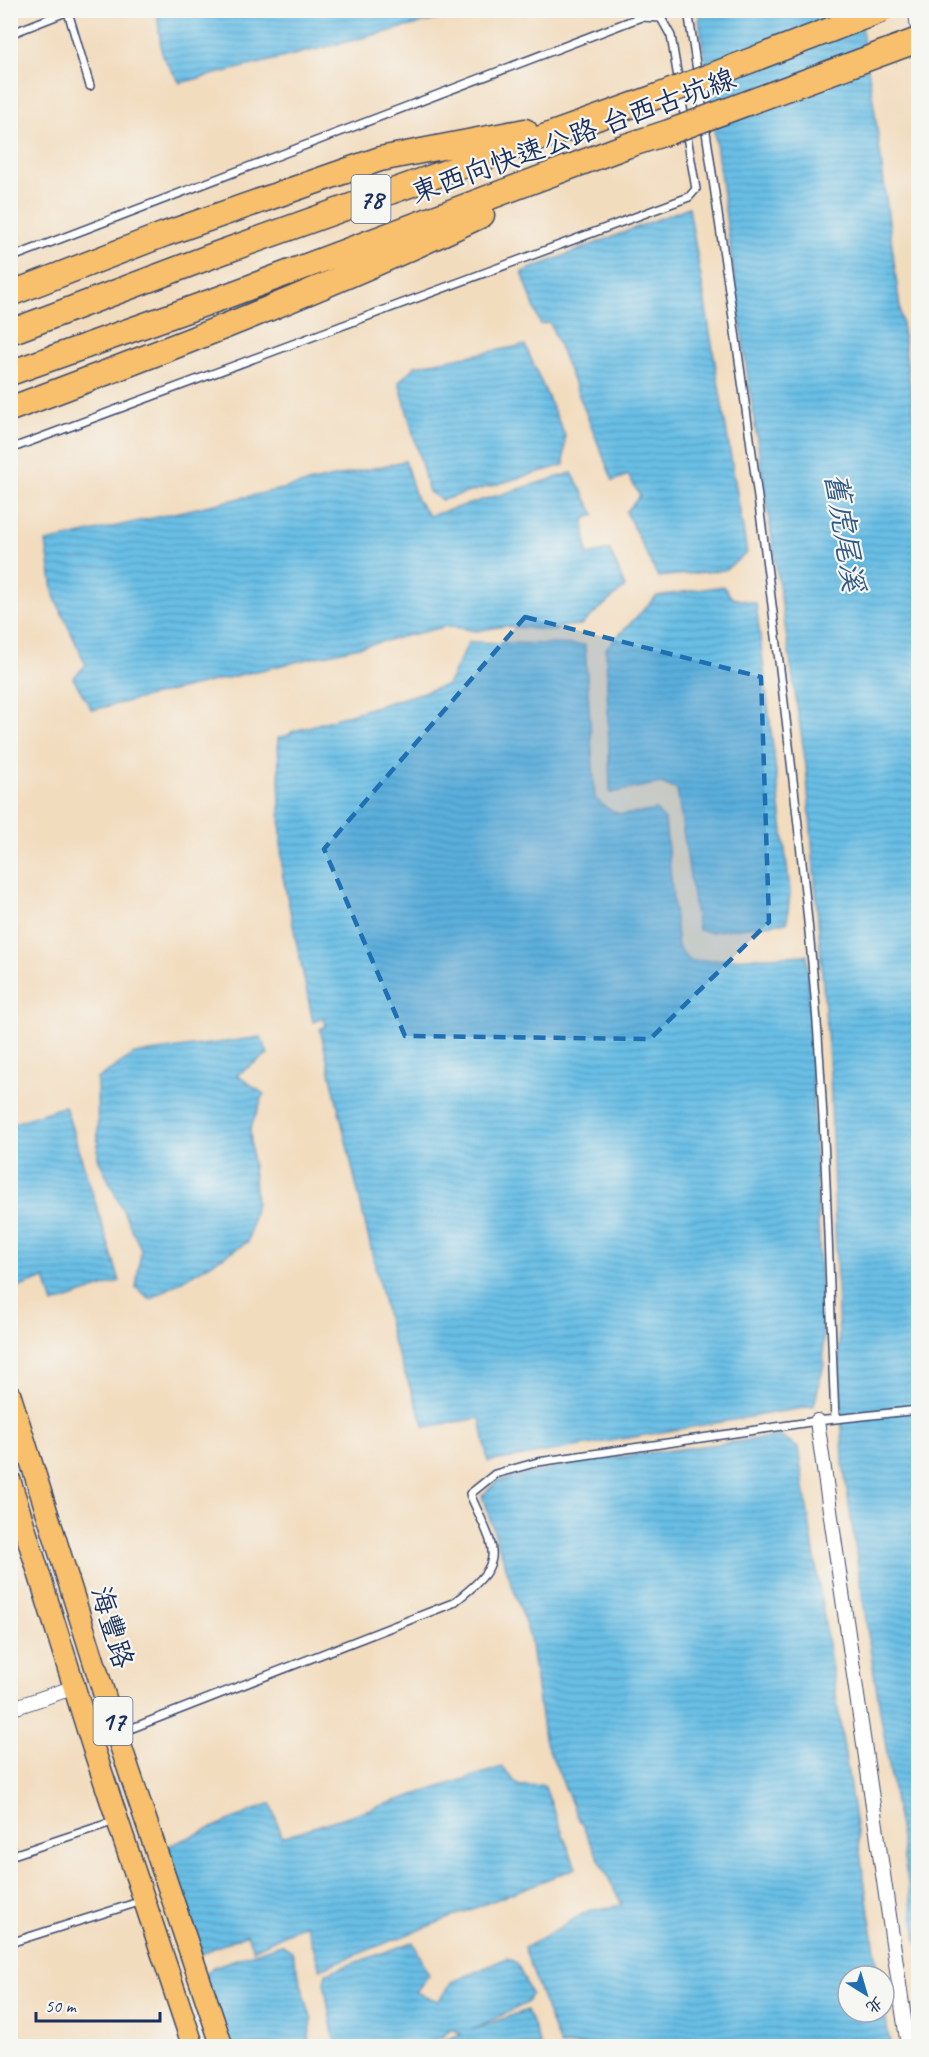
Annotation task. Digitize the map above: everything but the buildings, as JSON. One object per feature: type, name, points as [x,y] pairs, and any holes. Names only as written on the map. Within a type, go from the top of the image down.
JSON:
[{"type":"highway","name":"東西向快速公路 台西古坑線","points":[[10,332],[217,254],[658,96],[882,10]]},
{"type":"highway","name":"東西向快速公路 台西古坑線","points":[[10,373],[221,298],[626,146],[918,40]]},
{"type":"highway","points":[[10,294],[165,234],[380,159],[601,117]]},
{"type":"highway","points":[[10,409],[198,338],[415,247],[626,146]]},
{"type":"main road","name":"海豐路","points":[[10,1395],[117,1735],[222,2046]]},
{"type":"main road","name":"海豐路","points":[[10,1481],[92,1744],[194,2046]]},
{"type":"street","points":[[916,10],[918,30]]},
{"type":"street","points":[[817,1421],[908,2046]]},
{"type":"street","points":[[10,1709],[75,1687]]},
{"type":"lane","points":[[688,10],[769,577],[811,944],[822,1113],[835,1418]]},
{"type":"lane","points":[[10,34],[70,11],[90,86]]},
{"type":"lane","points":[[10,258],[640,16],[661,18],[671,36],[696,189],[688,197],[10,450]]},
{"type":"lane","points":[[92,1744],[453,1603],[477,1584],[491,1566],[493,1546],[470,1494],[495,1474],[538,1462],[835,1418],[918,1410]]},
{"type":"lane","points":[[10,1856],[118,1820]]},
{"type":"lane","points":[[10,1943],[145,1900]]},
{"type":"highlighted area","points":[[525,617],[761,677],[769,922],[650,1039],[405,1036],[324,849]]},
{"type":"water","points":[[157,10],[471,11],[180,83],[162,56]]},
{"type":"water","name":"舊虎尾溪","points":[[698,11],[859,11],[875,113],[918,448],[918,1945],[871,1655],[843,1463],[830,1073],[806,766],[747,372]]},
{"type":"water","points":[[689,207],[747,553],[725,570],[658,577],[626,512],[640,496],[628,475],[613,481],[550,323],[540,324],[522,272]]},
{"type":"water","points":[[525,345],[565,436],[564,465],[442,500],[429,492],[399,382],[415,366]]},
{"type":"water","points":[[405,461],[417,500],[429,516],[572,473],[595,515],[584,519],[587,555],[610,550],[625,587],[581,625],[564,626],[554,631],[505,626],[476,631],[448,626],[92,710],[73,678],[86,665],[54,596],[46,542]]},
{"type":"water","points":[[723,586],[732,598],[756,603],[790,891],[787,922],[710,932],[698,930],[677,790],[661,783],[610,793],[606,648],[657,596]]},
{"type":"water","points":[[469,642],[585,645],[595,798],[617,813],[630,814],[656,810],[665,820],[678,947],[690,961],[807,955],[824,1364],[814,1406],[488,1462],[480,1418],[425,1427],[392,1339],[320,1029],[326,1026],[324,1018],[313,1022],[282,872],[278,738],[291,734],[291,732],[447,685]]},
{"type":"water","points":[[261,1037],[268,1054],[237,1075],[264,1094],[250,1130],[256,1203],[248,1242],[151,1299],[136,1288],[141,1249],[98,1158],[97,1079],[134,1054]]},
{"type":"water","points":[[65,1106],[120,1281],[53,1304],[45,1278],[11,1290],[11,1124]]},
{"type":"water","points":[[780,1436],[798,1448],[877,1964],[836,1964],[836,2024],[887,2024],[890,2046],[560,2046],[524,1948],[588,1911],[622,1905],[574,1809],[544,1738],[530,1638],[482,1496],[497,1481],[572,1463]]},
{"type":"water","points":[[502,1767],[519,1786],[544,1785],[576,1868],[320,1969],[306,1924],[253,1950],[247,1934],[198,1955],[164,1848],[271,1803],[282,1837]]},
{"type":"water","points":[[413,1942],[429,1975],[416,1992],[438,2001],[452,1982],[507,1958],[517,1963],[531,1994],[527,2003],[472,2030],[527,2010],[541,2046],[429,2046],[461,2034],[451,2028],[444,2036],[419,2046],[335,2046],[324,1982],[326,1973]]},
{"type":"water","points":[[281,1944],[292,1951],[312,2021],[308,2041],[291,2046],[222,2046],[202,1978],[213,1967]]}]
